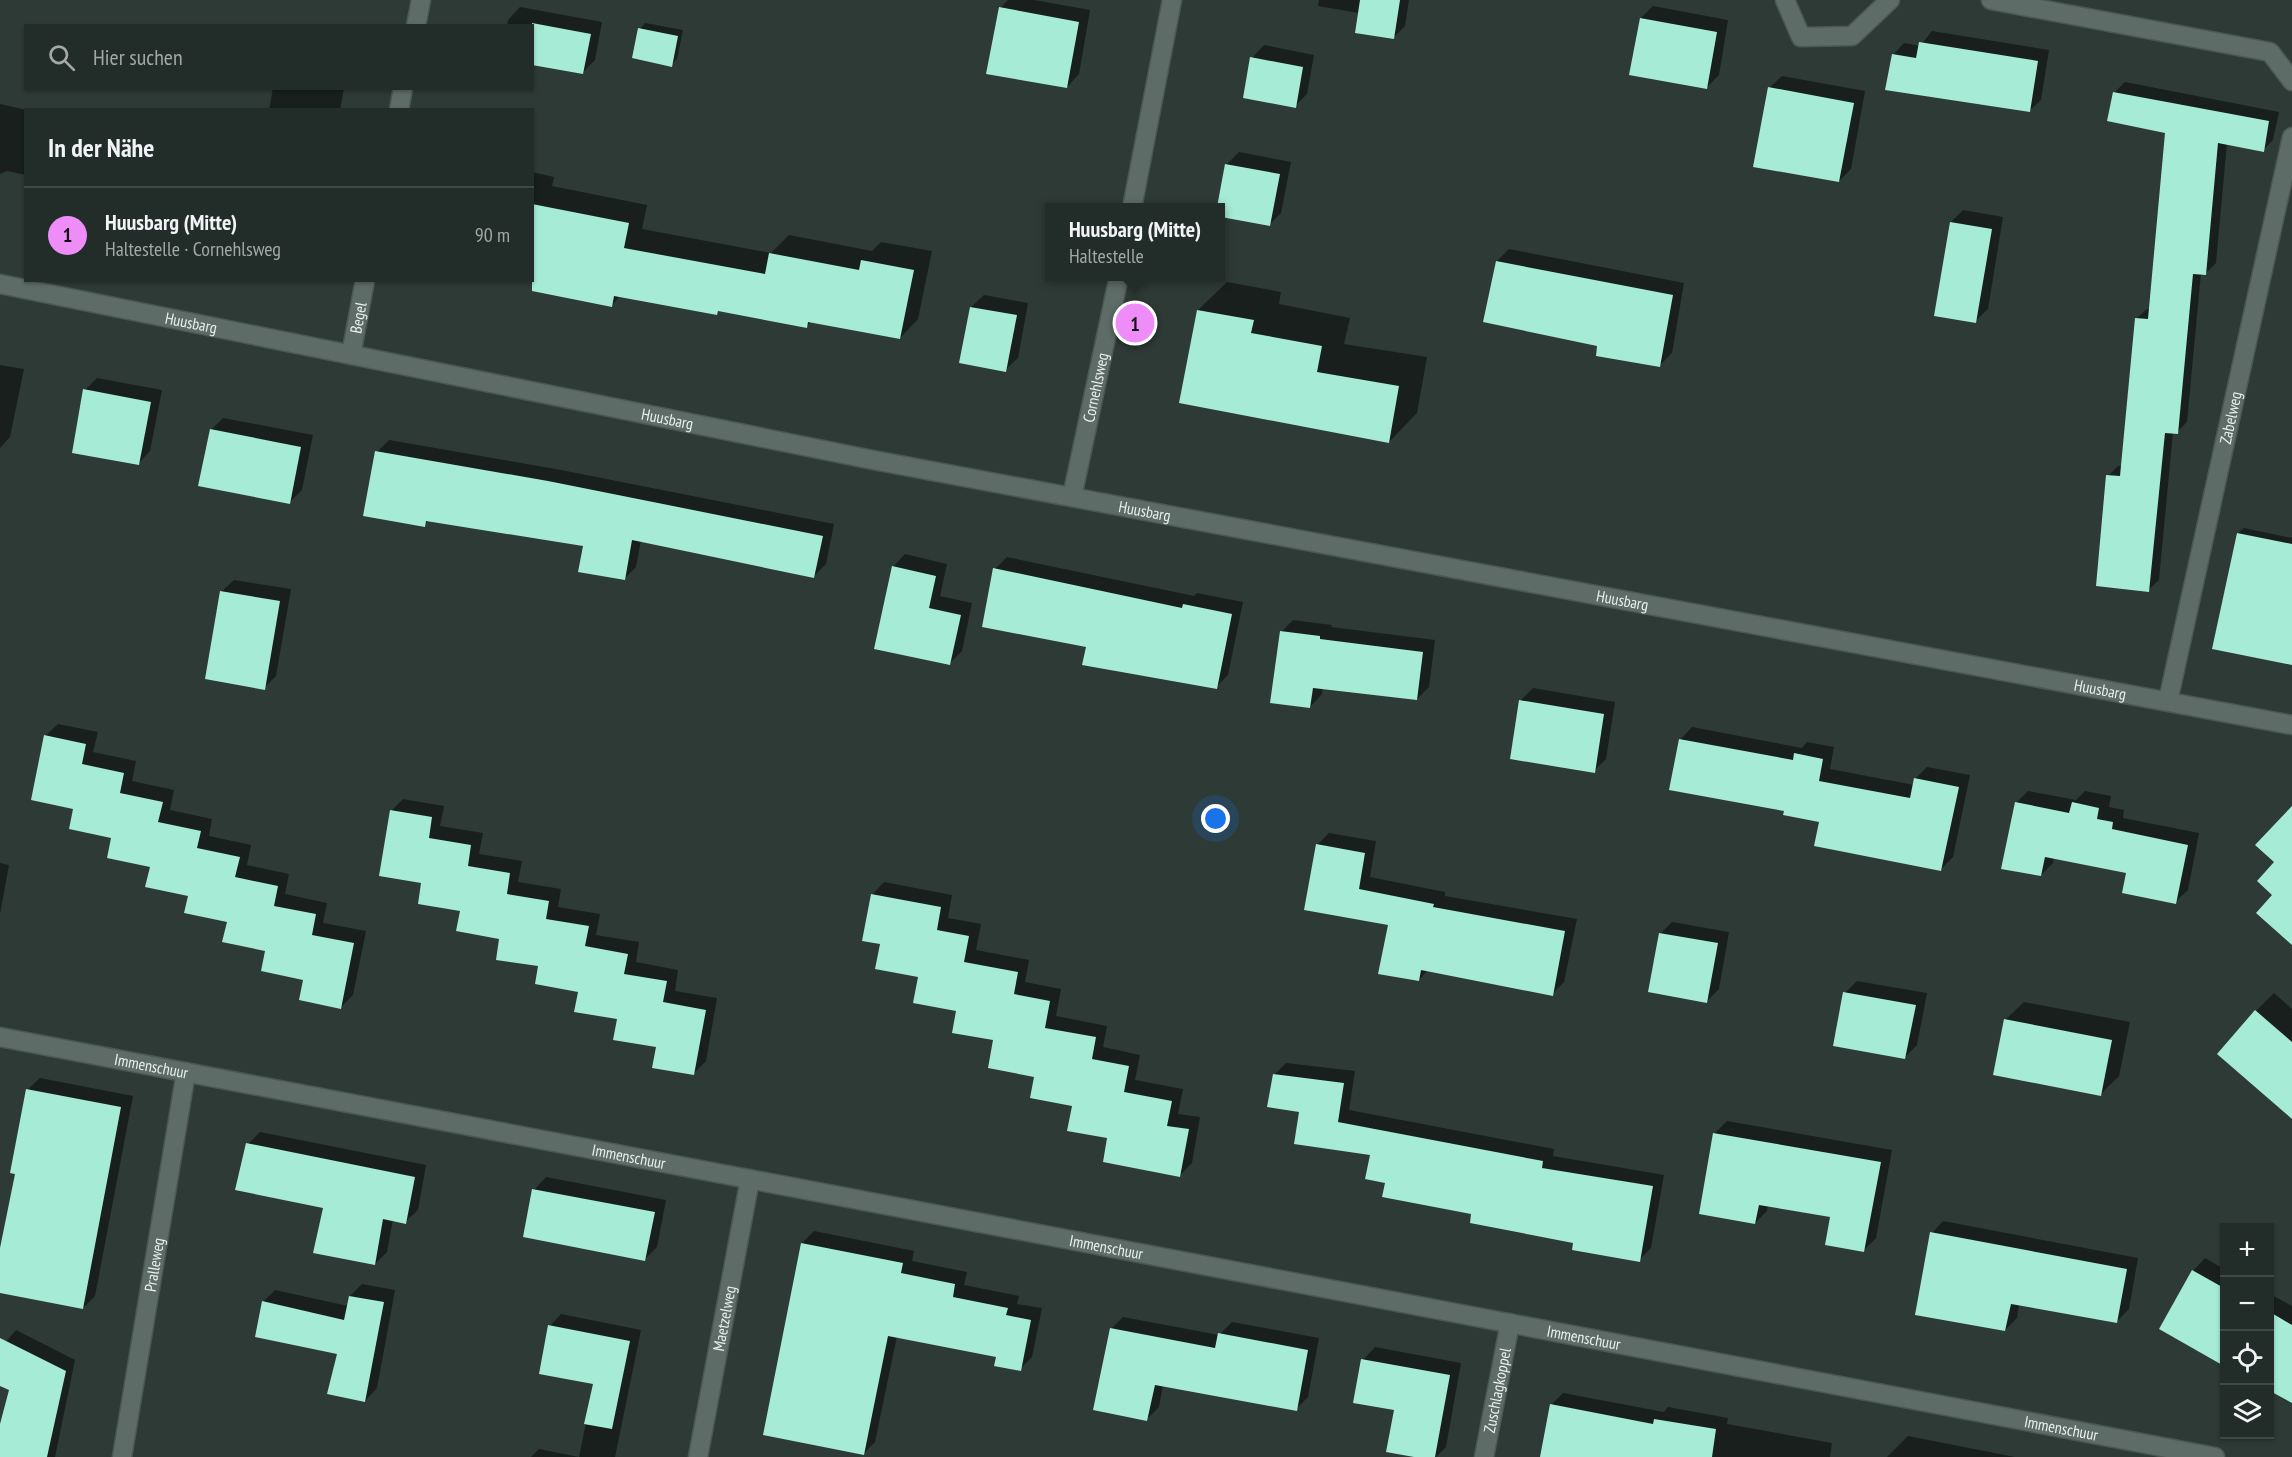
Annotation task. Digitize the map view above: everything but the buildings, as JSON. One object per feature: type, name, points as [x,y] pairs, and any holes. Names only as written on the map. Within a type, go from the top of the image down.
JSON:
[{"type":"street","points":[[416,24],[421,0]]},
{"type":"street","points":[[1133,203],[1172,0]]},
{"type":"street","points":[[1785,0],[1801,37],[1851,36],[1890,0]]},
{"type":"street","points":[[1991,0],[2270,52],[2292,81]]},
{"type":"street","points":[[399,108],[403,90]]},
{"type":"street","name":"Zabelweg","points":[[2168,701],[2292,137]]},
{"type":"street","name":"Cornehlsweg","points":[[1072,496],[1118,281]]},
{"type":"street","name":"Begel","points":[[351,356],[365,282]]},
{"type":"street","name":"Huusbarg","points":[[0,284],[861,458],[2292,725]]},
{"type":"street","name":"Immenschuur","points":[[0,1037],[2215,1457]]},
{"type":"street","name":"Pralleweg","points":[[122,1457],[186,1072]]},
{"type":"street","name":"Maetzelweg","points":[[698,1457],[750,1179]]},
{"type":"street","name":"Zuschlagkoppel","points":[[1484,1457],[1510,1323]]},
{"type":"place","name":"Huusbarg (Mitte)","points":[[1135,323]]}]
